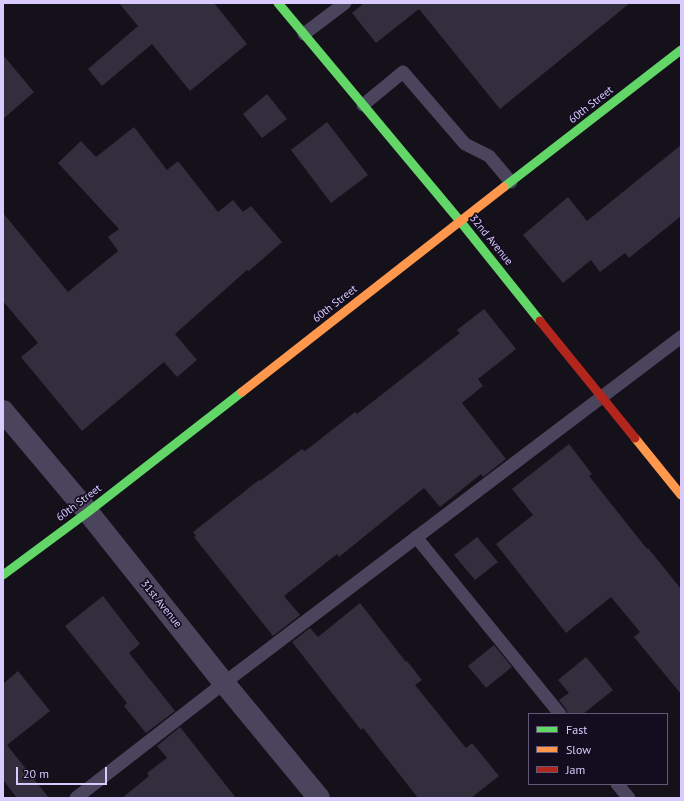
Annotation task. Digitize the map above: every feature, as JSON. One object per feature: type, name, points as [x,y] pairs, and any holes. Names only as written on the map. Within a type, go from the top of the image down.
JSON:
[{"type":"street","name":"32nd Avenue","points":[[278,3],[460,221],[681,495]]},
{"type":"street","name":"60th Street","points":[[3,575],[88,512],[681,50]]},
{"type":"street","name":"31st Avenue","points":[[3,411],[88,512],[224,683],[319,798]]},
{"type":"lane","points":[[304,34],[345,3]]},
{"type":"lane","points":[[363,105],[403,72],[465,144],[489,156],[510,182]]},
{"type":"lane","points":[[76,798],[224,683],[601,396],[681,337]]},
{"type":"lane","points":[[416,537],[559,713]]},
{"type":"lane","points":[[618,785],[629,798]]},
{"type":"building","points":[[119,3],[214,3],[247,44],[190,91],[152,44],[102,86],[88,69],[138,26]]},
{"type":"building","points":[[364,3],[630,3],[500,109],[419,9],[376,43],[352,13]]},
{"type":"building","points":[[3,55],[34,92],[3,119]]},
{"type":"building","points":[[267,94],[287,119],[262,138],[243,114]]},
{"type":"building","points":[[327,122],[368,175],[331,203],[291,150]]},
{"type":"building","points":[[134,127],[167,170],[178,161],[218,212],[233,200],[243,212],[251,206],[282,242],[249,271],[247,270],[175,334],[197,360],[177,377],[164,362],[82,431],[21,357],[38,343],[3,301],[3,213],[68,292],[118,251],[108,237],[119,229],[58,163],[81,141],[96,157]]},
{"type":"building","points":[[681,145],[681,216],[629,258],[625,253],[600,272],[591,260],[563,283],[523,235],[568,197],[587,221]]},
{"type":"building","points":[[484,309],[516,349],[478,379],[483,386],[462,403],[506,459],[483,477],[481,474],[440,507],[424,488],[339,557],[337,554],[284,596],[300,615],[273,636],[194,537],[196,536],[193,532],[259,480],[260,481],[302,449],[305,451],[355,412],[357,414],[460,333],[457,330]]},
{"type":"building","points":[[569,444],[592,474],[589,476],[681,589],[681,694],[634,637],[640,632],[611,597],[566,633],[496,544],[533,515],[512,489]]},
{"type":"building","points":[[477,537],[498,562],[475,580],[454,555]]},
{"type":"building","points":[[103,596],[140,644],[129,653],[175,711],[146,733],[124,706],[127,703],[65,626]]},
{"type":"building","points":[[360,603],[422,680],[415,685],[466,748],[472,743],[499,776],[471,798],[418,798],[363,728],[361,730],[292,642],[310,628],[318,637]]},
{"type":"building","points":[[494,645],[512,667],[486,688],[468,666]]},
{"type":"building","points":[[586,657],[613,690],[584,713],[568,713],[559,700],[569,693],[558,680]]},
{"type":"building","points":[[18,671],[50,711],[7,745],[49,798],[17,798],[3,780],[3,684]]},
{"type":"building","points":[[180,727],[236,798],[122,798],[149,776],[147,773],[167,758],[157,746]]},
{"type":"traffic: fast","points":[[278,3],[460,221],[540,321]]},
{"type":"traffic: fast","points":[[504,187],[681,50]]},
{"type":"traffic: fast","points":[[3,575],[88,512],[242,392]]},
{"type":"traffic: slow","points":[[242,392],[504,187]]},
{"type":"traffic: slow","points":[[635,438],[681,495]]},
{"type":"traffic: jam","points":[[540,321],[635,438]]}]
